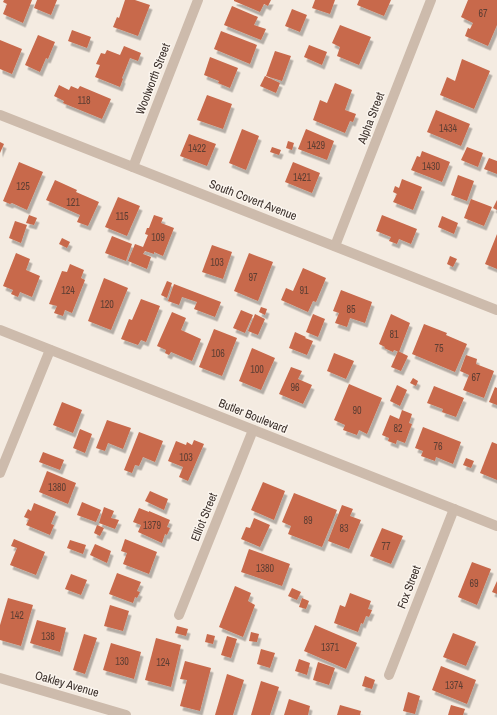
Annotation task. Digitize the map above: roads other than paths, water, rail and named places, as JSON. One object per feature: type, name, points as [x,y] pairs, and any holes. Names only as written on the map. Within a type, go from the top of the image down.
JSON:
[{"type":"street","name":"Woolworth Street","points":[[133,167],[198,0]]},
{"type":"street","name":"Alpha Street","points":[[335,246],[431,0]]},
{"type":"street","name":"South Covert Avenue","points":[[0,115],[497,310]]},
{"type":"street","name":"Butler Boulevard","points":[[0,330],[497,526]]},
{"type":"street","points":[[0,473],[50,350]]},
{"type":"street","name":"Elliot Street","points":[[179,615],[253,430]]},
{"type":"street","name":"Fox Street","points":[[389,675],[454,509]]},
{"type":"street","name":"Oakley Avenue","points":[[0,678],[91,710],[126,715]]}]
